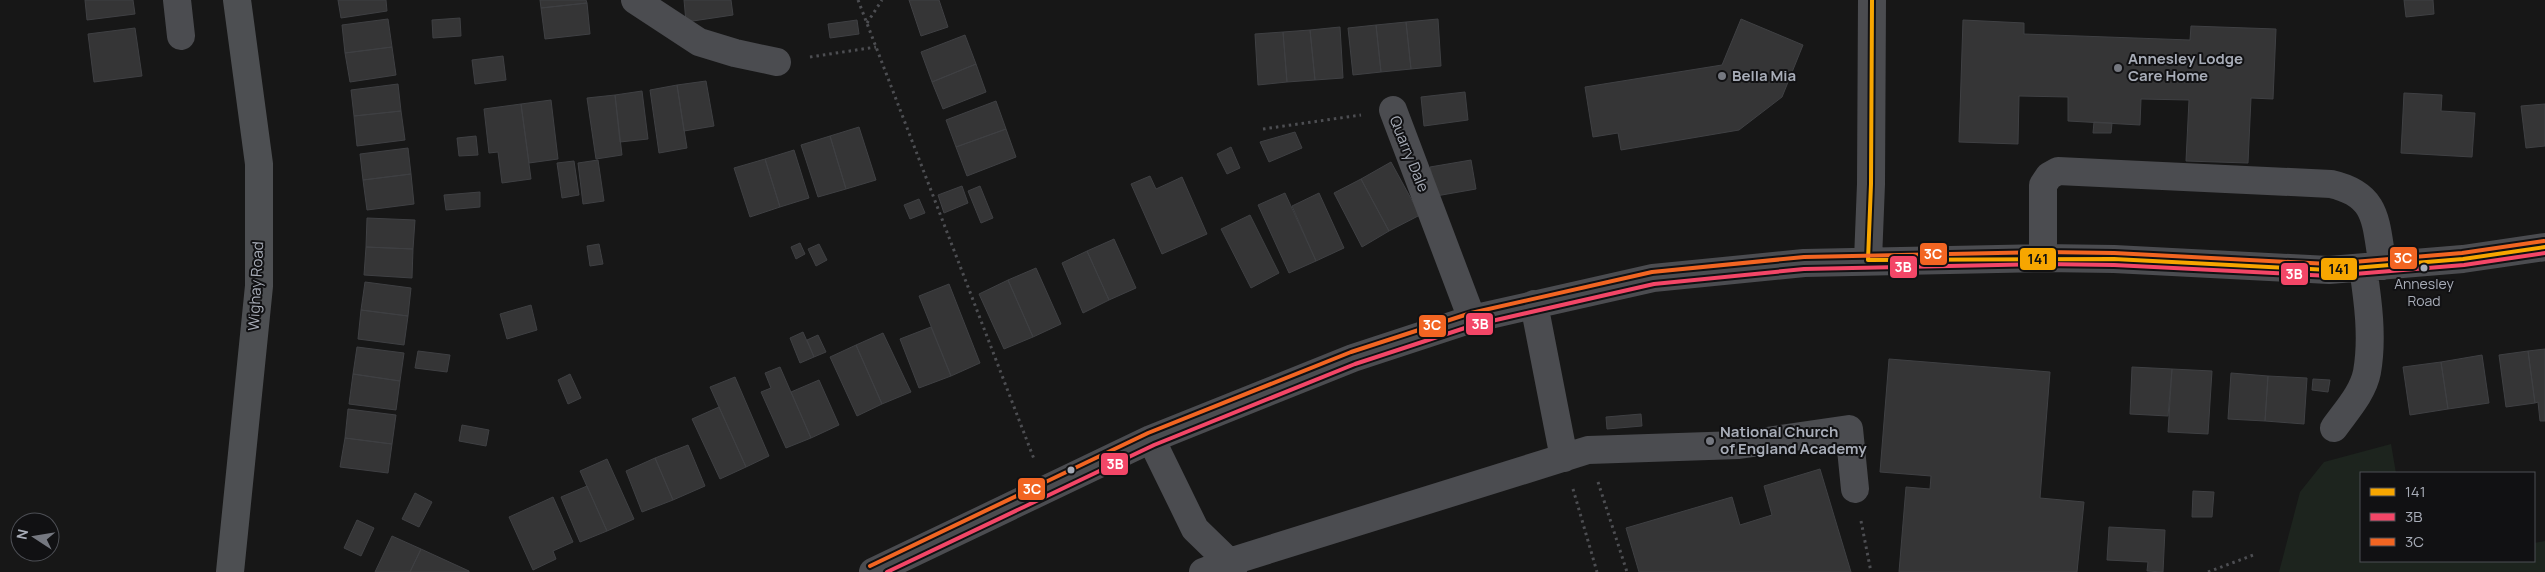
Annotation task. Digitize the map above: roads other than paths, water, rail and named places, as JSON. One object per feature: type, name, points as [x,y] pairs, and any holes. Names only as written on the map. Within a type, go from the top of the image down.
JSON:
[{"type":"main road","name":"Wighay Road","points":[[230,572],[259,286],[259,164],[237,0]]},
{"type":"street","points":[[177,0],[181,36]]},
{"type":"street","points":[[635,0],[699,42],[735,53],[777,62]]},
{"type":"street","points":[[1868,260],[1871,184],[1872,0]]},
{"type":"street","name":"Quarry Dale","points":[[1393,110],[1472,319]]},
{"type":"street","points":[[2043,258],[2044,185],[2049,176],[2058,171],[2331,184],[2349,188],[2371,206],[2373,267],[2368,316],[2367,373],[2357,396],[2334,428]]},
{"type":"street","points":[[873,572],[1151,439],[1353,358],[1472,319],[1653,278],[1804,263],[1868,260],[2114,259],[2329,270],[2463,259],[2545,247]]},
{"type":"street","points":[[1534,304],[1576,454]]},
{"type":"street","points":[[1203,572],[1231,567],[1576,454],[1739,445],[1849,429],[1855,489]]},
{"type":"street","points":[[1151,439],[1195,529],[1231,567]]},
{"type":"place","name":"Annesley Lodge Care Home","points":[[2118,68]]},
{"type":"place","name":"Bella Mia","points":[[1722,76]]},
{"type":"place","name":"Annesley Road","points":[[2424,268]]},
{"type":"place","name":"National Church of England Academy","points":[[1710,441]]}]
